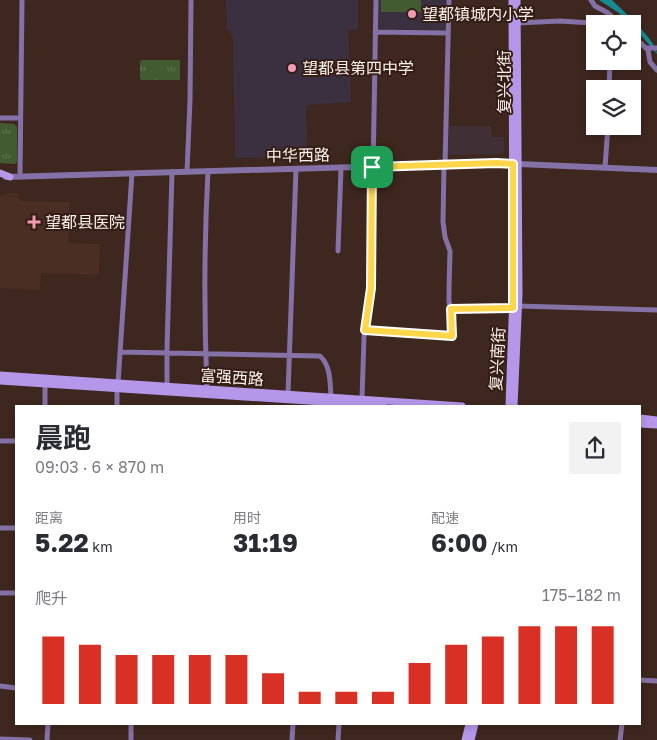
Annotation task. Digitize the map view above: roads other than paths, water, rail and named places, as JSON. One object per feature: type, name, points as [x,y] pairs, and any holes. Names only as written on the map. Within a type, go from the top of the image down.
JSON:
[{"type":"main road","name":"复兴北街","points":[[512,0],[515,164]]},
{"type":"main road","name":"复兴北街","points":[[515,164],[517,0]]},
{"type":"main road","name":"复兴南街","points":[[514,405],[516,307],[515,164]]},
{"type":"main road","name":"复兴南街","points":[[509,405],[516,307]]},
{"type":"main road","name":"富强西路","points":[[0,375],[371,405]]},
{"type":"main road","name":"富强西路","points":[[0,381],[167,386],[448,405]]},
{"type":"main road","points":[[641,418],[657,420]]},
{"type":"main road","points":[[641,424],[657,425]]},
{"type":"main road","points":[[465,740],[469,725]]},
{"type":"main road","points":[[471,740],[475,725]]},
{"type":"street","points":[[20,176],[22,0]]},
{"type":"street","points":[[187,172],[191,0]]},
{"type":"street","points":[[362,399],[365,330],[371,288],[376,0]]},
{"type":"street","points":[[365,330],[452,336],[449,296],[450,251],[445,237],[443,222],[449,0]]},
{"type":"street","points":[[591,0],[595,6],[610,15]]},
{"type":"street","points":[[517,23],[586,23]]},
{"type":"street","points":[[375,32],[448,33]]},
{"type":"street","points":[[641,42],[648,48],[657,48]]},
{"type":"street","points":[[648,48],[650,62],[657,70]]},
{"type":"street","points":[[0,118],[20,118]]},
{"type":"street","points":[[605,167],[607,135]]},
{"type":"street","name":"中华西路","points":[[3,176],[515,164],[657,170]]},
{"type":"street","points":[[338,251],[341,168]]},
{"type":"street","points":[[288,394],[296,169]]},
{"type":"street","points":[[207,389],[204,235],[208,171]]},
{"type":"street","points":[[167,386],[172,172]]},
{"type":"street","points":[[117,405],[132,173]]},
{"type":"street","points":[[451,309],[516,307],[657,310]]},
{"type":"street","points":[[120,352],[320,356],[325,361],[330,377],[331,397]]},
{"type":"street","points":[[45,383],[45,405]]},
{"type":"street","points":[[0,441],[15,441]]},
{"type":"street","points":[[0,528],[15,528]]},
{"type":"street","points":[[0,593],[15,593]]},
{"type":"street","points":[[641,680],[657,681]]},
{"type":"street","points":[[0,686],[15,688]]},
{"type":"street","points":[[47,740],[48,725]]},
{"type":"street","points":[[131,725],[131,740]]},
{"type":"street","points":[[292,740],[293,725]]},
{"type":"street","points":[[338,740],[339,725]]},
{"type":"street","points":[[620,740],[622,725]]},
{"type":"street","points":[[0,739],[30,740]]},
{"type":"water","points":[[599,0],[612,0],[628,15],[621,15]]},
{"type":"water","points":[[641,29],[651,41],[657,54],[641,35]]},
{"type":"place","name":"望都镇城内小学","points":[[412,14]]},
{"type":"place","name":"望都县第四中学","points":[[292,68]]},
{"type":"place","name":"望都县医院","points":[[34,222]]}]
